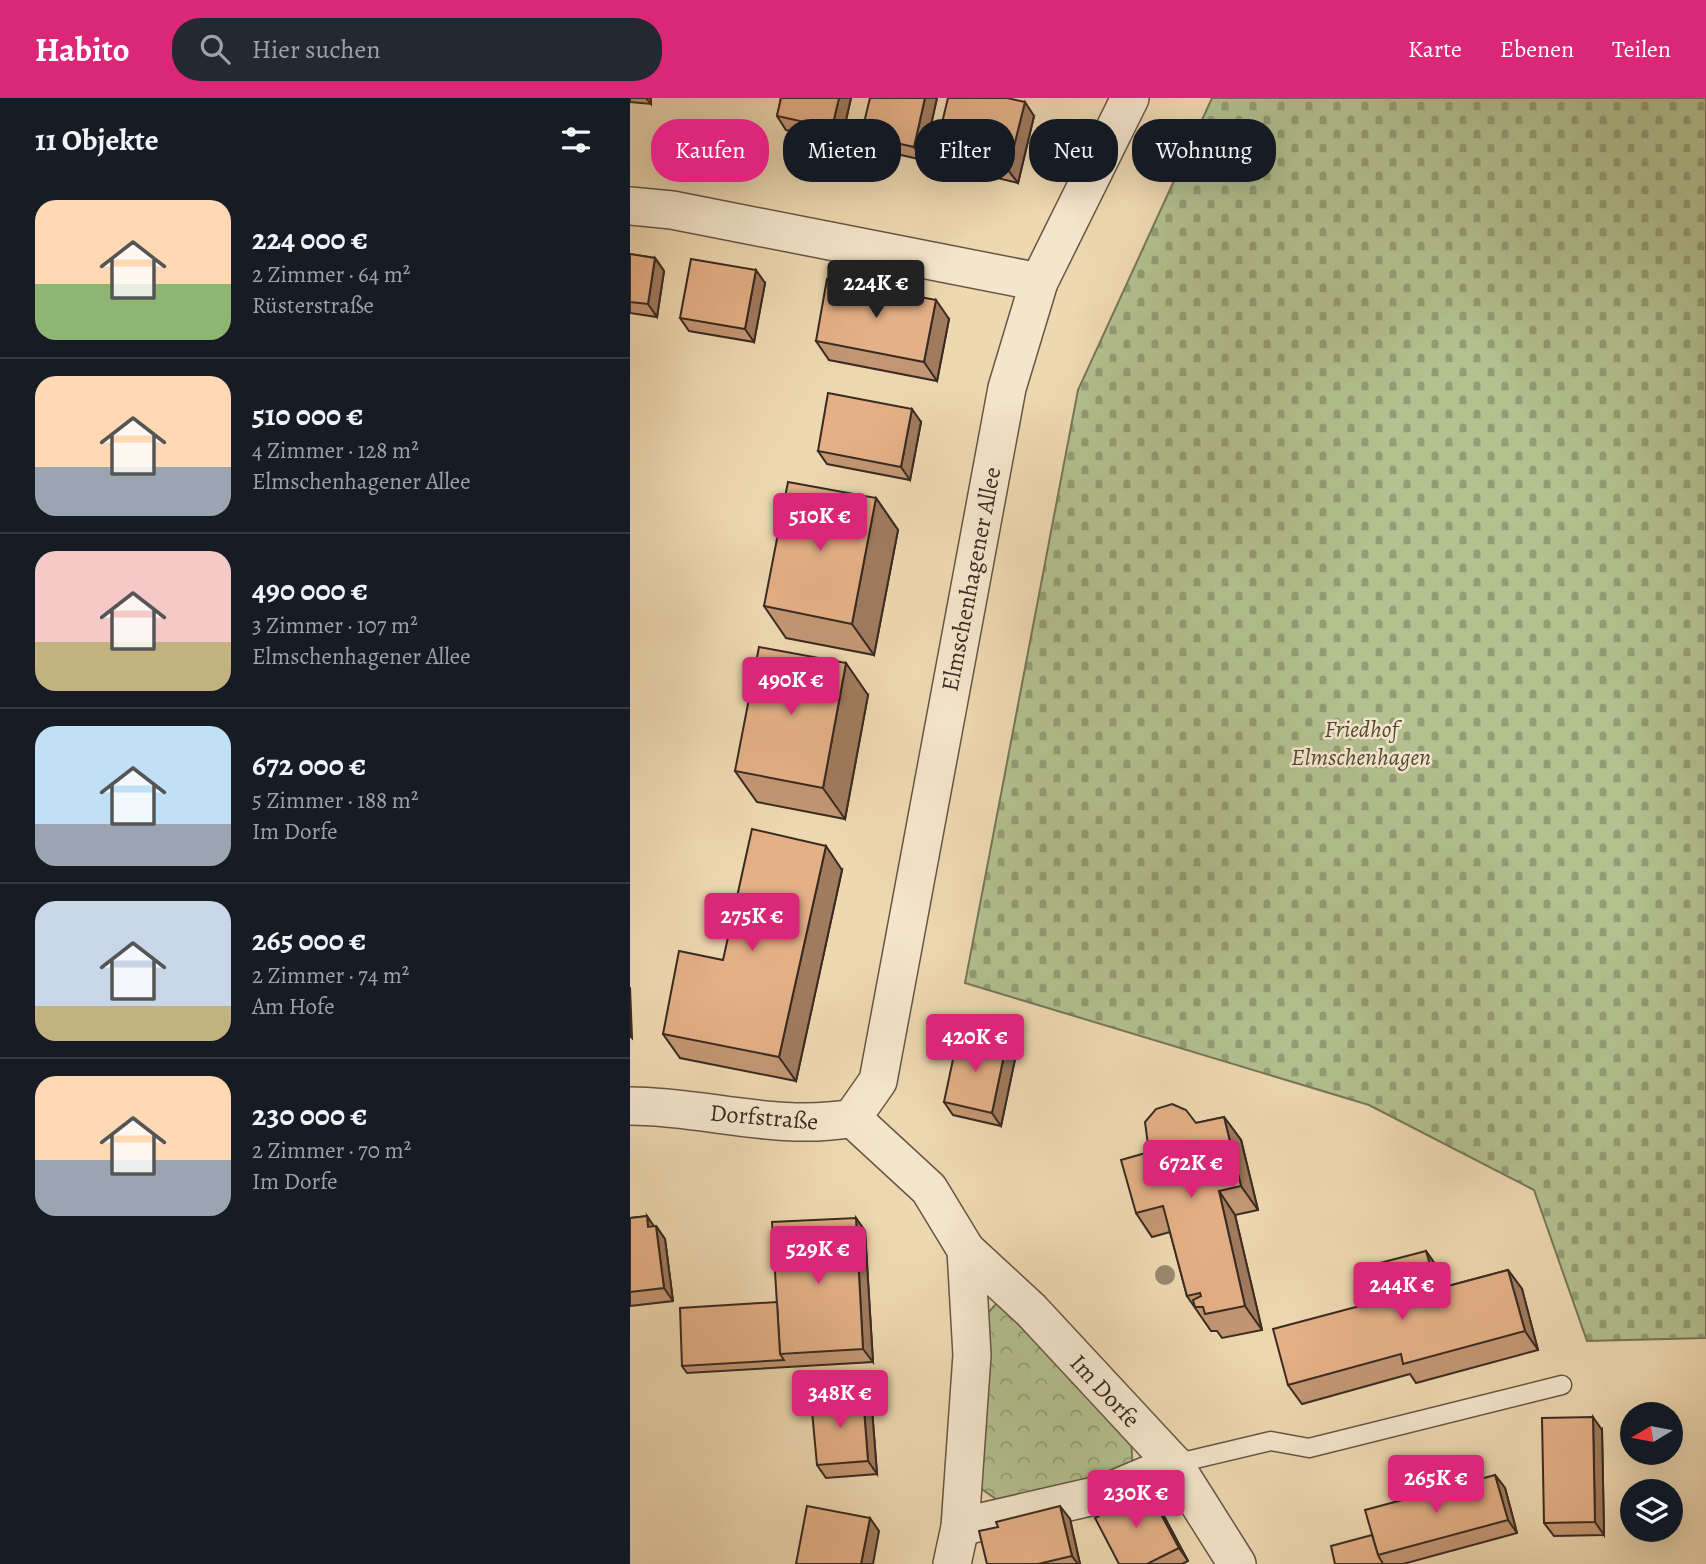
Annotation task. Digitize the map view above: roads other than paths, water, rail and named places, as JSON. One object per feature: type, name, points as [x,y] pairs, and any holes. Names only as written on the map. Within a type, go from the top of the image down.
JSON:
[{"type":"street","name":"Elmschenhagener Allee","points":[[878,1081],[1007,388],[1039,282],[1129,98]]},
{"type":"street","points":[[630,206],[672,210],[1039,282]]},
{"type":"street","name":"Dorfstraße","points":[[630,1106],[658,1106],[818,1125],[852,1118],[878,1081]]},
{"type":"street","name":"Im Dorfe","points":[[852,1118],[929,1189],[966,1250],[1031,1310],[1174,1464],[1237,1564]]},
{"type":"street","name":"Im Dorfe","points":[[952,1564],[960,1527],[972,1355],[966,1250]]},
{"type":"street","points":[[960,1527],[1103,1494],[1174,1464]]},
{"type":"lane","points":[[1174,1464],[1271,1441],[1309,1448],[1562,1385]]},
{"type":"park label","name":"Friedhof Elmschenhagen","points":[[1361,743]]}]
